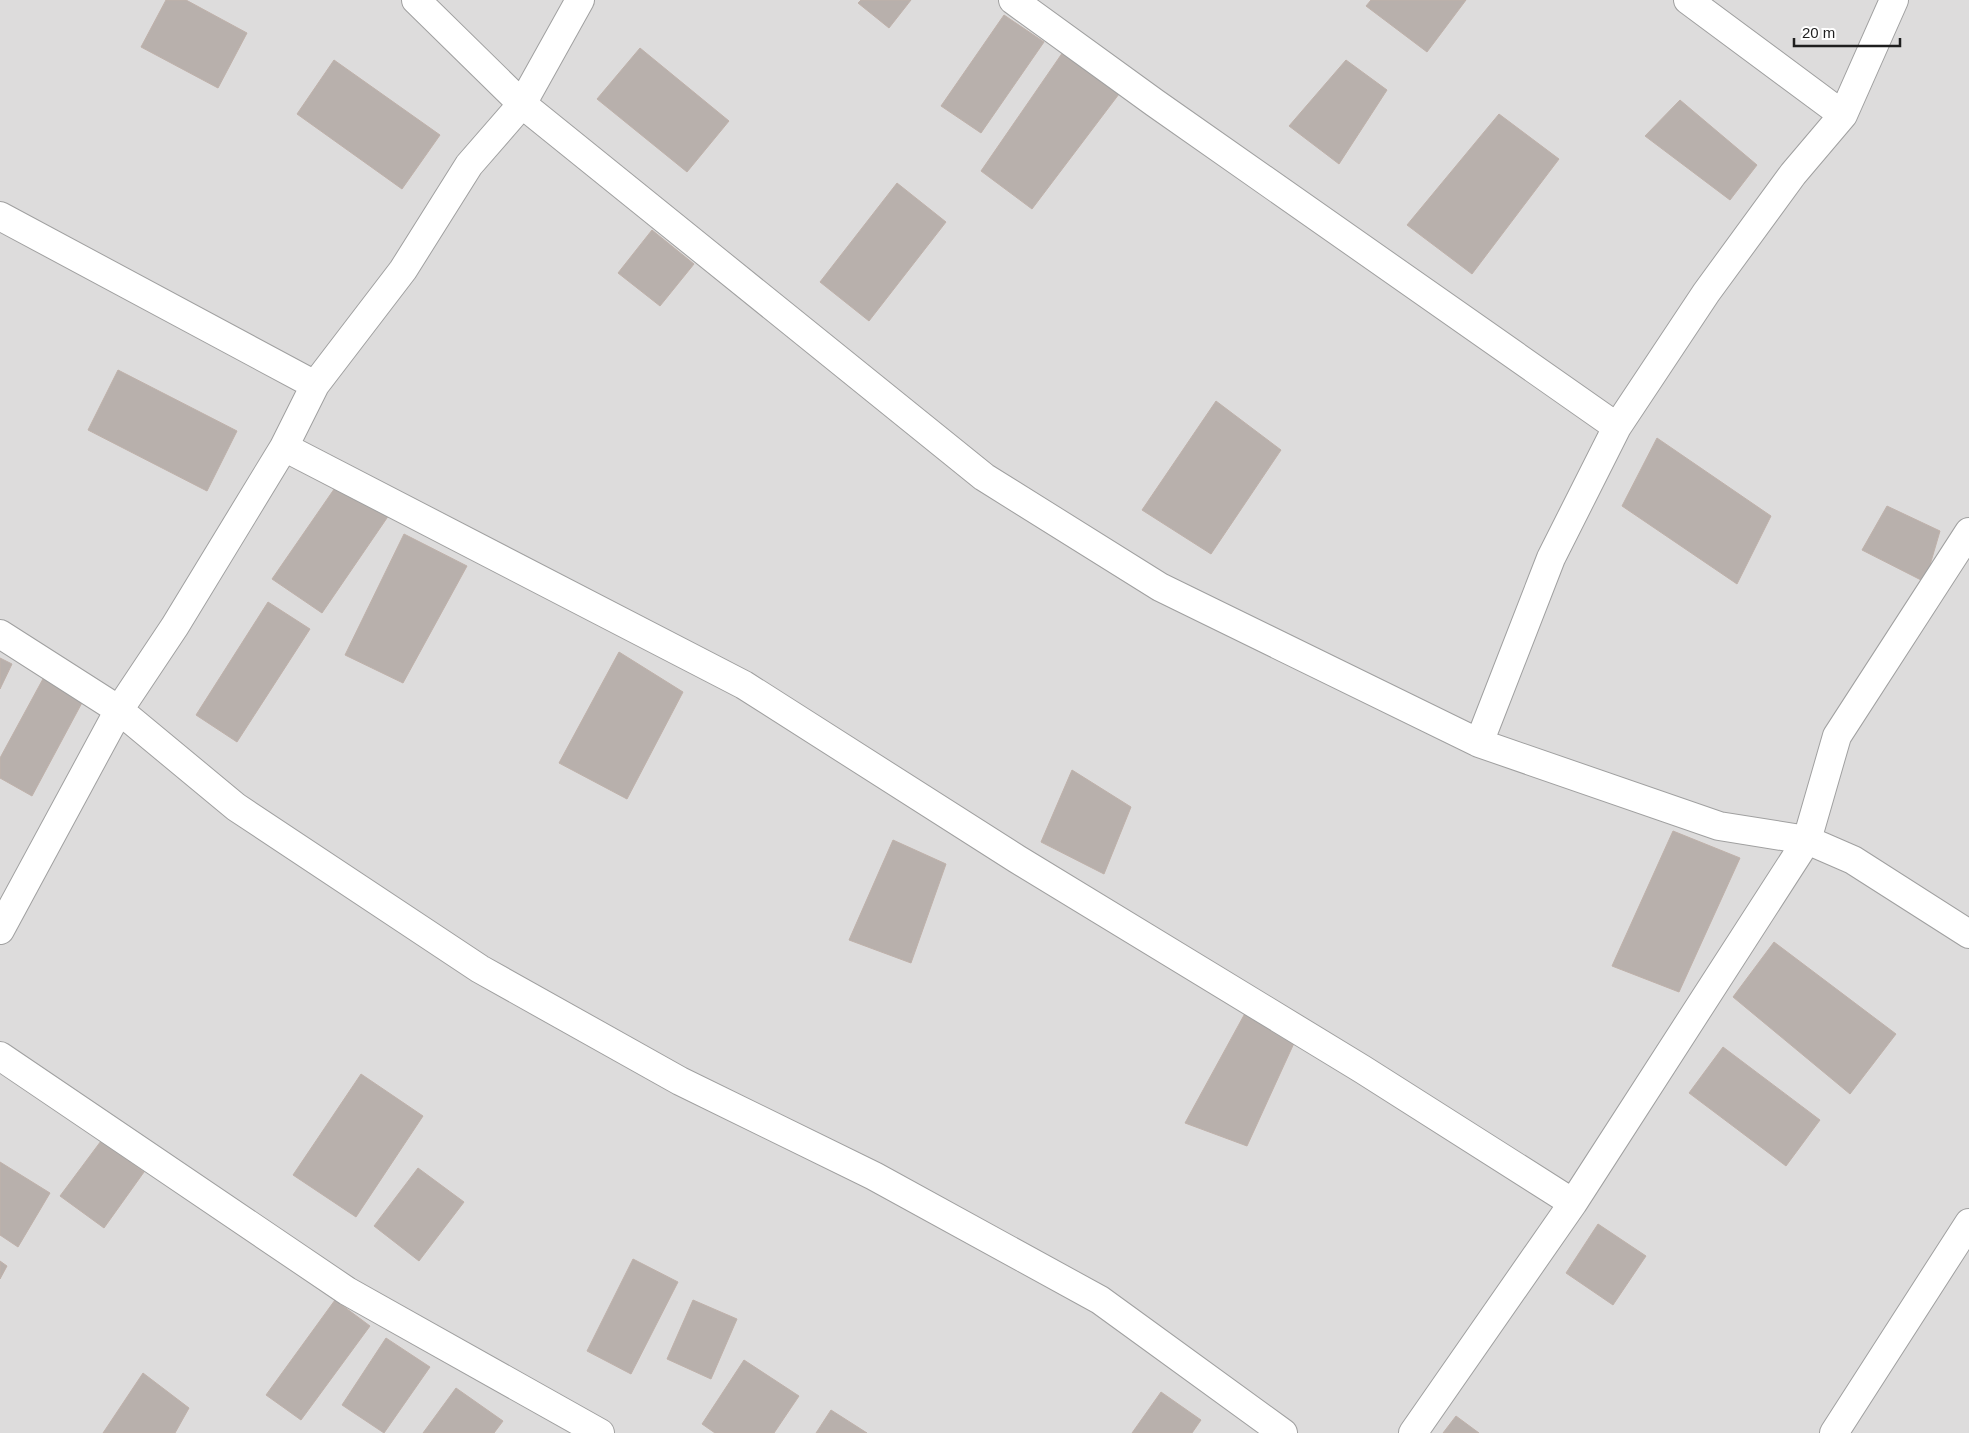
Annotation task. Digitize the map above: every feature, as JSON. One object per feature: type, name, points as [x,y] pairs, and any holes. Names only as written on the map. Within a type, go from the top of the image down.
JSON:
[{"type":"street","points":[[416,0],[522,104],[984,477],[1160,587],[1479,743],[1719,826],[1807,840],[1853,860],[1969,934]]},
{"type":"street","points":[[0,930],[119,710],[175,626],[284,447],[315,385],[402,270],[470,165],[522,104],[580,0]]},
{"type":"street","points":[[1013,0],[1163,109],[1617,427]]},
{"type":"street","points":[[1688,0],[1843,114]]},
{"type":"street","points":[[1479,743],[1551,558],[1617,427],[1706,293],[1793,174],[1843,114],[1894,0]]},
{"type":"street","points":[[0,216],[315,385]]},
{"type":"street","points":[[284,447],[744,685],[1017,859],[1362,1069],[1573,1203]]},
{"type":"street","points":[[1413,1433],[1573,1203],[1807,840],[1837,736],[1969,532]]},
{"type":"street","points":[[0,634],[119,710],[236,806],[480,970],[680,1081],[874,1176],[1100,1300],[1283,1433]]},
{"type":"street","points":[[0,1056],[347,1291],[600,1433]]},
{"type":"street","points":[[1844,1430],[1969,1223]]},
{"type":"shaded area","points":[[0,0],[1969,0],[1969,1433],[0,1433]]},
{"type":"building","points":[[166,0],[186,0],[247,33],[218,88],[141,47]]},
{"type":"building","points":[[861,0],[911,0],[889,28],[858,3]]},
{"type":"building","points":[[1371,0],[1466,0],[1427,52],[1366,6]]},
{"type":"building","points":[[1004,15],[1044,42],[981,133],[941,106]]},
{"type":"building","points":[[640,48],[729,121],[687,172],[597,99]]},
{"type":"building","points":[[1063,52],[1119,94],[1032,209],[981,171]]},
{"type":"building","points":[[334,60],[440,135],[402,189],[297,114]]},
{"type":"building","points":[[1346,60],[1387,90],[1339,164],[1289,126]]},
{"type":"building","points":[[1680,100],[1757,165],[1730,200],[1645,136]]},
{"type":"building","points":[[1499,114],[1559,159],[1472,274],[1407,225]]},
{"type":"building","points":[[897,183],[946,222],[869,321],[820,282]]},
{"type":"building","points":[[652,230],[694,264],[660,306],[618,273]]},
{"type":"building","points":[[118,370],[237,431],[207,491],[88,430]]},
{"type":"building","points":[[1216,401],[1281,450],[1211,554],[1142,510]]},
{"type":"building","points":[[1657,438],[1771,516],[1737,584],[1622,506]]},
{"type":"building","points":[[339,482],[389,515],[322,613],[272,579]]},
{"type":"building","points":[[1887,506],[1940,531],[1925,582],[1862,550]]},
{"type":"building","points":[[404,534],[467,566],[403,683],[345,655]]},
{"type":"building","points":[[268,602],[310,629],[237,742],[196,715]]},
{"type":"building","points":[[619,652],[683,692],[627,799],[559,763]]},
{"type":"building","points":[[0,658],[12,664],[0,689]]},
{"type":"building","points":[[44,677],[84,699],[32,796],[0,778],[0,758]]},
{"type":"building","points":[[1072,770],[1131,807],[1104,874],[1041,842]]},
{"type":"building","points":[[1673,831],[1740,858],[1679,992],[1612,966]]},
{"type":"building","points":[[893,840],[946,864],[911,963],[849,940]]},
{"type":"building","points":[[1774,942],[1896,1034],[1850,1094],[1733,997]]},
{"type":"building","points":[[1249,1006],[1295,1041],[1247,1146],[1185,1123]]},
{"type":"building","points":[[1723,1047],[1820,1120],[1786,1166],[1689,1093]]},
{"type":"building","points":[[361,1074],[423,1116],[356,1217],[293,1175]]},
{"type":"building","points":[[101,1141],[144,1172],[104,1228],[60,1196]]},
{"type":"building","points":[[0,1162],[50,1193],[18,1247],[0,1235]]},
{"type":"building","points":[[418,1168],[464,1202],[419,1261],[374,1226]]},
{"type":"building","points":[[1598,1224],[1646,1256],[1613,1305],[1566,1273]]},
{"type":"building","points":[[633,1259],[678,1282],[631,1374],[587,1351]]},
{"type":"building","points":[[0,1261],[7,1266],[0,1279]]},
{"type":"building","points":[[335,1300],[370,1326],[301,1420],[266,1395]]},
{"type":"building","points":[[693,1300],[737,1319],[711,1379],[667,1359]]},
{"type":"building","points":[[386,1338],[430,1367],[384,1433],[342,1405]]},
{"type":"building","points":[[744,1360],[799,1396],[774,1433],[715,1433],[702,1424]]},
{"type":"building","points":[[143,1373],[189,1408],[175,1433],[103,1433]]},
{"type":"building","points":[[456,1388],[503,1421],[494,1433],[423,1433]]},
{"type":"building","points":[[1161,1392],[1201,1420],[1192,1433],[1132,1433]]},
{"type":"building","points":[[831,1410],[867,1433],[816,1433]]},
{"type":"building","points":[[1456,1416],[1479,1433],[1443,1433]]}]
